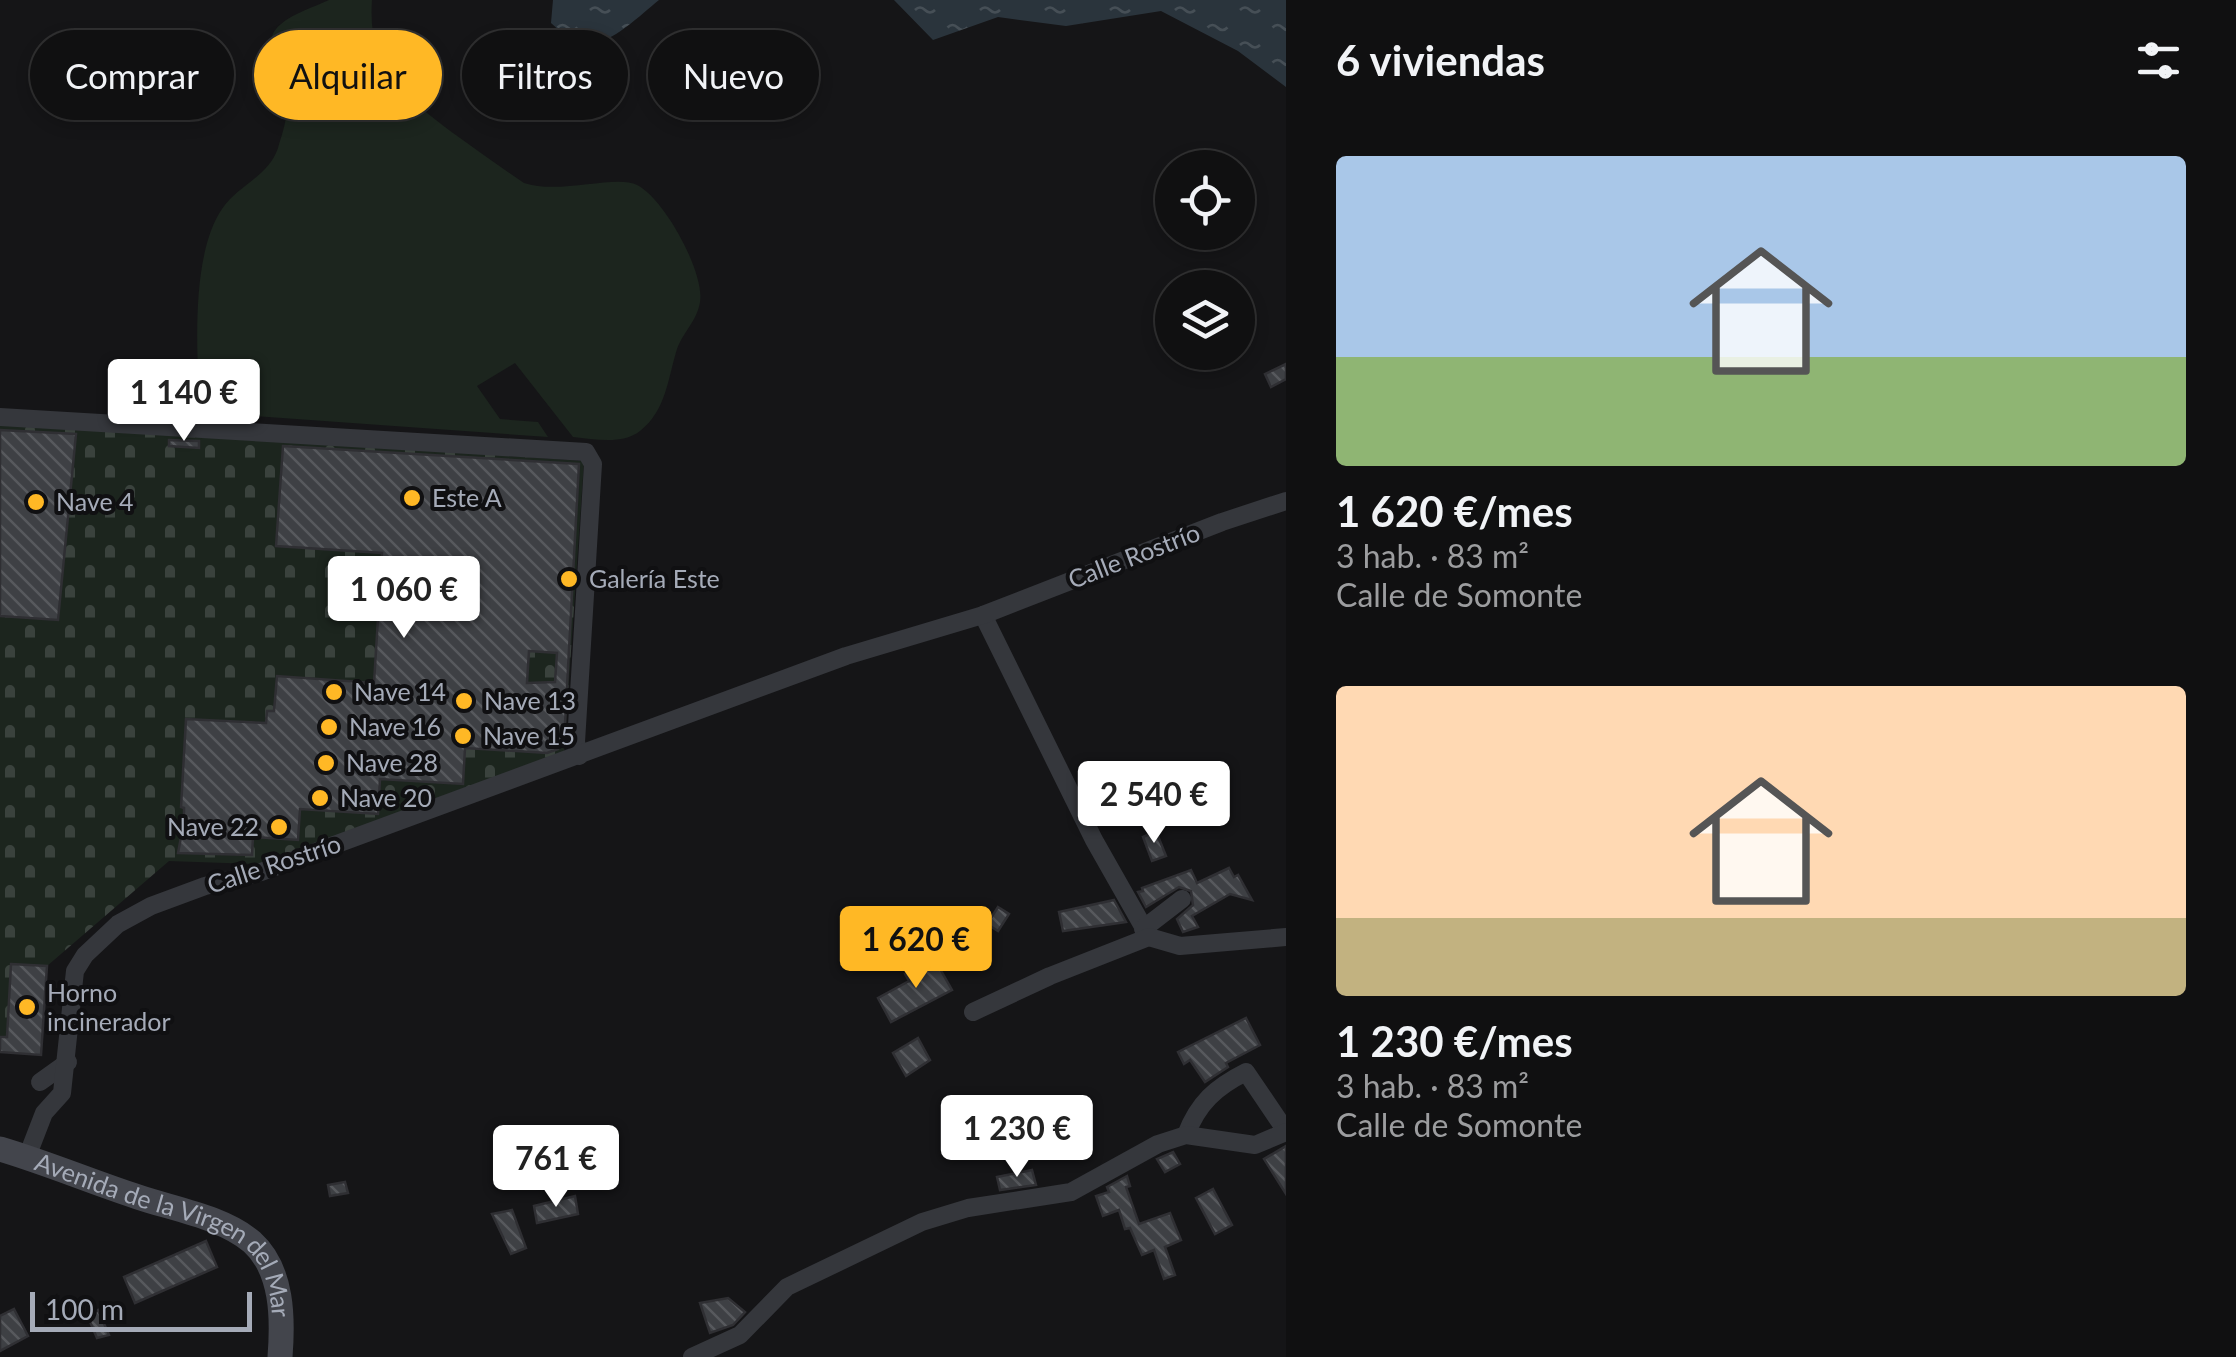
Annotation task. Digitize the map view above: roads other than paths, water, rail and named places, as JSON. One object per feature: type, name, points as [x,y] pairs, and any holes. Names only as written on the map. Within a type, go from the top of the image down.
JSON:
[{"type":"main road","name":"Avenida de la Virgen del Mar","points":[[0,1149],[212,1222],[252,1242],[273,1274],[279,1298],[280,1357]]},
{"type":"street","points":[[0,417],[586,452],[593,464],[576,742],[580,756]]},
{"type":"street","name":"Calle Rostrío","points":[[27,1157],[44,1112],[62,1093],[75,971],[98,940],[152,906],[260,872],[846,656],[983,615],[1286,501]]},
{"type":"street","points":[[983,615],[1070,792],[1146,933],[1180,946],[1286,937]]},
{"type":"street","points":[[973,1012],[1146,933],[1182,900]]},
{"type":"street","points":[[40,1082],[68,1062]]},
{"type":"street","points":[[692,1357],[740,1336],[787,1287],[922,1222],[968,1208],[1071,1192],[1158,1144],[1186,1135],[1255,1145],[1286,1131],[1246,1072],[1222,1084],[1201,1104],[1186,1135]]},
{"type":"water","points":[[553,0],[659,0],[622,30],[559,30],[551,23]]},
{"type":"water","points":[[894,0],[1286,0],[1286,87],[1238,51],[1161,11],[1066,26],[998,17],[933,40]]},
{"type":"place","name":"Este A","points":[[412,498]]},
{"type":"place","name":"Nave 4","points":[[36,502]]},
{"type":"place","name":"Galería Este","points":[[569,579]]},
{"type":"place","name":"Nave 14","points":[[334,692]]},
{"type":"place","name":"Nave 13","points":[[464,701]]},
{"type":"place","name":"Nave 16","points":[[329,727]]},
{"type":"place","name":"Nave 15","points":[[463,736]]},
{"type":"place","name":"Nave 28","points":[[326,763]]},
{"type":"place","name":"Nave 20","points":[[320,798]]},
{"type":"place","name":"Nave 22","points":[[279,827]]},
{"type":"place","name":"Horno incinerador","points":[[27,1007]]}]
